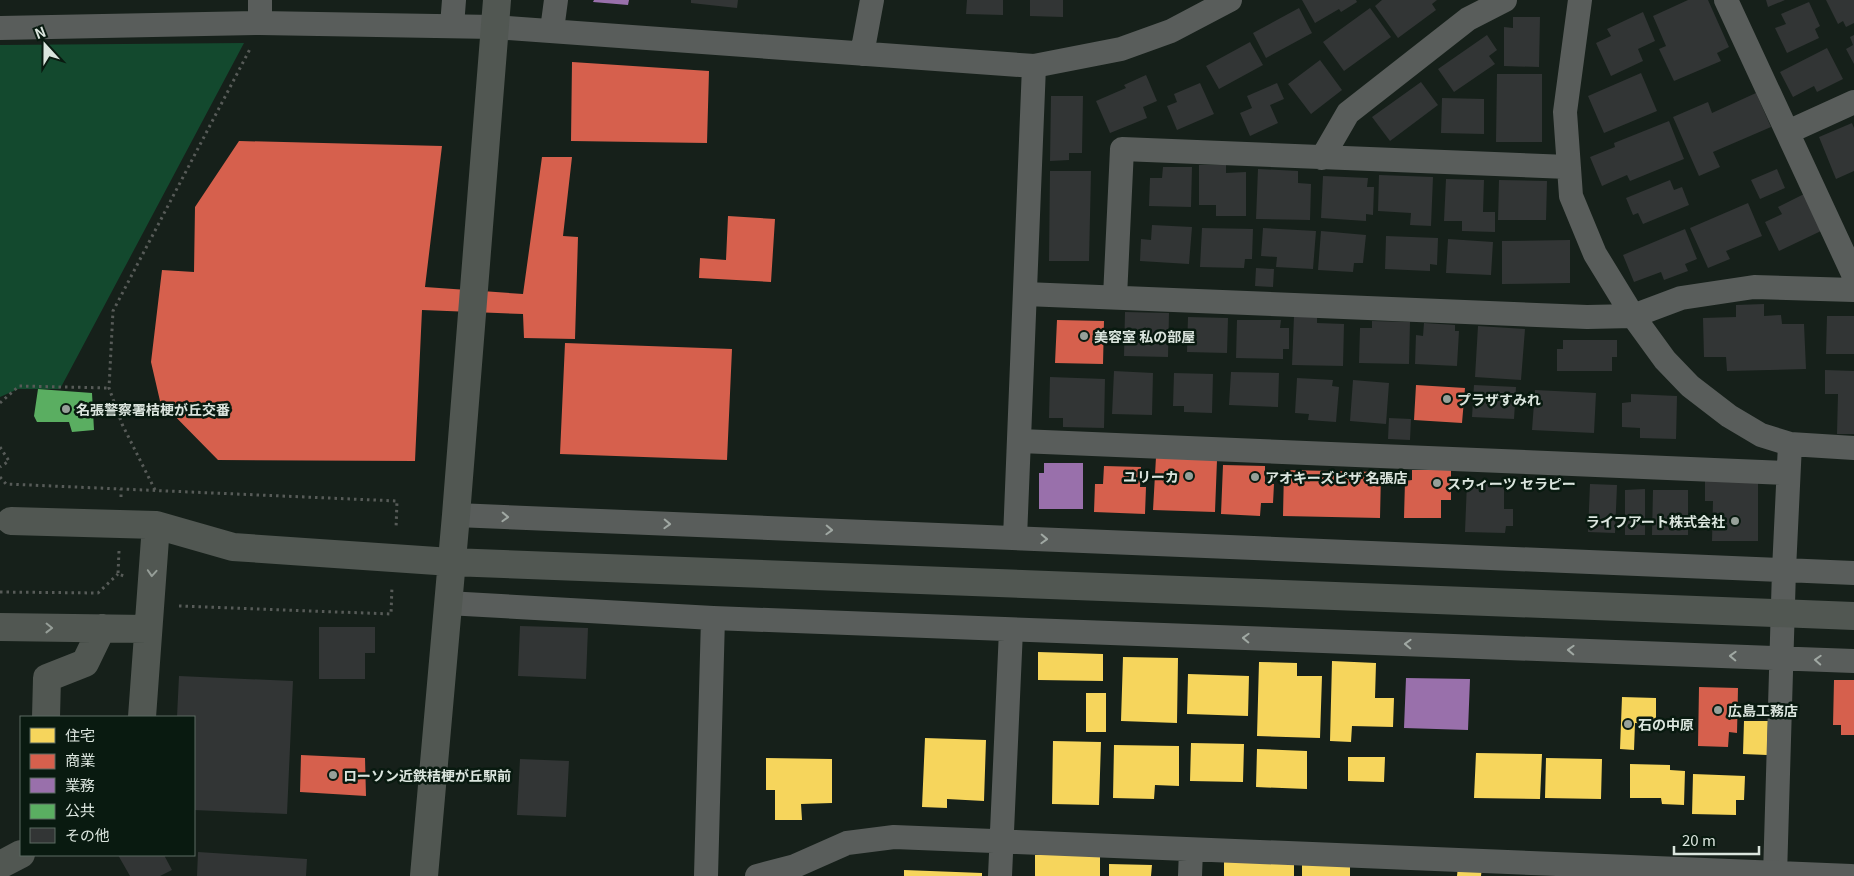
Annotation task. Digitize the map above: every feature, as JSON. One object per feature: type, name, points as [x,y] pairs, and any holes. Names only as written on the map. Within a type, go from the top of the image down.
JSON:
[{"type":"street","points":[[452,26],[454,0]]},
{"type":"street","points":[[424,876],[456,515],[497,0]]},
{"type":"street","points":[[552,30],[556,0]]},
{"type":"street","points":[[862,54],[872,0]]},
{"type":"street","points":[[1322,158],[1348,113],[1468,19],[1505,0]]},
{"type":"street","points":[[1580,0],[1564,112],[1571,196],[1595,254],[1632,316],[1665,360],[1690,386],[1729,416],[1761,435],[1790,444],[1854,448]]},
{"type":"street","points":[[1726,0],[1854,276]]},
{"type":"street","points":[[0,28],[260,11],[452,26],[552,30],[1034,66],[1121,49],[1171,31],[1225,2]]},
{"type":"street","points":[[1015,538],[1034,66]]},
{"type":"street","points":[[1788,132],[1854,102]]},
{"type":"street","points":[[1115,296],[1122,149],[1568,167]]},
{"type":"street","points":[[1025,294],[1115,296],[1577,316],[1632,316],[1681,298],[1754,287],[1854,290]]},
{"type":"street","points":[[1020,441],[1788,473]]},
{"type":"street","points":[[1775,875],[1784,570],[1790,444]]},
{"type":"street","points":[[456,515],[1854,573]]},
{"type":"street","points":[[6,517],[156,525],[233,547],[451,562],[1854,616]]},
{"type":"street","points":[[142,716],[156,525]]},
{"type":"street","points":[[447,603],[713,618],[1854,661]]},
{"type":"street","points":[[706,876],[713,618]]},
{"type":"street","points":[[0,627],[147,629]]},
{"type":"street","points":[[46,716],[47,678],[85,663],[102,628]]},
{"type":"street","points":[[1000,876],[1011,630]]},
{"type":"street","points":[[757,876],[794,871],[847,842],[894,837],[1191,850],[1387,867],[1851,876]]},
{"type":"street","points":[[1190,876],[1191,850]]},
{"type":"street","points":[[0,865],[20,855]]},
{"type":"path","points":[[155,490],[122,424],[109,388],[113,311],[255,40],[260,11]]},
{"type":"path","points":[[0,403],[19,386],[109,388]]},
{"type":"path","points":[[0,447],[9,461],[0,467]]},
{"type":"path","points":[[0,477],[6,484],[121,489]]},
{"type":"path","points":[[0,592],[98,593],[118,574]]},
{"type":"green space","points":[[244,43],[60,389],[18,389],[0,397],[0,45]]},
{"type":"building: 住宅","points":[[1038,652],[1103,654],[1103,681],[1038,680]]},
{"type":"building: 住宅","points":[[1123,657],[1178,658],[1177,723],[1121,721]]},
{"type":"building: 住宅","points":[[1332,661],[1376,663],[1375,698],[1394,698],[1393,727],[1352,726],[1351,742],[1330,741]]},
{"type":"building: 住宅","points":[[1259,662],[1297,663],[1297,676],[1322,676],[1320,738],[1257,736]]},
{"type":"building: 住宅","points":[[1188,674],[1249,676],[1248,716],[1187,714]]},
{"type":"building: 住宅","points":[[1086,693],[1106,693],[1106,732],[1086,732]]},
{"type":"building: 住宅","name":"石の中原","points":[[1622,697],[1656,698],[1656,724],[1635,723],[1634,750],[1620,749]]},
{"type":"building: 住宅","points":[[1744,721],[1768,721],[1767,755],[1743,754]]},
{"type":"building: 住宅","points":[[925,738],[986,740],[984,801],[947,799],[947,808],[922,807]]},
{"type":"building: 住宅","points":[[1053,741],[1101,742],[1099,805],[1052,804]]},
{"type":"building: 住宅","points":[[1191,743],[1244,744],[1243,782],[1190,781]]},
{"type":"building: 住宅","points":[[1114,745],[1179,746],[1179,786],[1155,785],[1154,799],[1113,798]]},
{"type":"building: 住宅","points":[[1257,749],[1307,751],[1307,789],[1256,787]]},
{"type":"building: 住宅","points":[[1476,753],[1542,754],[1540,799],[1474,798]]},
{"type":"building: 住宅","points":[[1348,757],[1385,757],[1384,782],[1348,781]]},
{"type":"building: 住宅","points":[[766,758],[832,759],[832,803],[801,804],[802,820],[775,820],[775,790],[766,790]]},
{"type":"building: 住宅","points":[[1546,758],[1602,759],[1601,799],[1545,798]]},
{"type":"building: 住宅","points":[[1630,764],[1670,765],[1670,770],[1685,771],[1684,805],[1662,804],[1661,798],[1630,798]]},
{"type":"building: 住宅","points":[[1693,774],[1745,776],[1744,800],[1736,800],[1736,815],[1692,814]]},
{"type":"building: 住宅","points":[[1100,853],[1100,876],[1035,876],[1035,855]]},
{"type":"building: 住宅","points":[[1224,858],[1294,859],[1294,876],[1224,876]]},
{"type":"building: 住宅","points":[[1302,861],[1350,861],[1350,876],[1302,876]]},
{"type":"building: 住宅","points":[[1109,864],[1152,865],[1151,876],[1109,876]]},
{"type":"building: 住宅","points":[[1458,866],[1482,867],[1481,876],[1457,876]]},
{"type":"building: 住宅","points":[[904,870],[982,873],[982,876],[904,876]]},
{"type":"building: 商業","points":[[572,62],[709,71],[707,143],[571,141]]},
{"type":"building: 商業","points":[[239,141],[442,146],[425,287],[523,294],[542,157],[572,157],[563,236],[578,237],[575,339],[524,338],[523,314],[422,310],[415,461],[218,460],[160,401],[151,362],[162,270],[194,272],[195,207]]},
{"type":"building: 商業","points":[[728,216],[775,219],[771,282],[699,278],[700,258],[726,260]]},
{"type":"building: 商業","points":[[1057,320],[1104,321],[1103,364],[1055,363]]},
{"type":"building: 商業","points":[[565,343],[732,349],[727,460],[560,454]]},
{"type":"building: 商業","points":[[1416,385],[1465,388],[1462,423],[1414,420]]},
{"type":"building: 商業","points":[[1156,457],[1217,460],[1215,512],[1153,510]]},
{"type":"building: 商業","points":[[1223,465],[1265,466],[1265,484],[1274,484],[1273,503],[1261,503],[1260,516],[1221,514]]},
{"type":"building: 商業","points":[[1104,466],[1141,467],[1140,487],[1146,487],[1145,514],[1094,512],[1095,484],[1103,484]]},
{"type":"building: 商業","points":[[1284,470],[1381,472],[1380,518],[1283,516]]},
{"type":"building: 商業","points":[[1412,470],[1451,470],[1451,500],[1441,500],[1441,518],[1404,518],[1405,481],[1412,480]]},
{"type":"building: 商業","points":[[1834,680],[1854,680],[1854,735],[1841,735],[1841,725],[1833,725]]},
{"type":"building: 商業","name":"広島工務店","points":[[1699,687],[1738,688],[1737,733],[1729,732],[1728,747],[1698,746]]},
{"type":"building: 商業","name":"ローソン近鉄桔梗が丘駅前","points":[[301,755],[365,758],[366,796],[300,792]]},
{"type":"building: 業務","points":[[594,0],[629,0],[628,5],[593,2]]},
{"type":"building: 業務","points":[[1044,463],[1083,463],[1083,509],[1039,509],[1039,473],[1044,473]]},
{"type":"building: 業務","points":[[1406,678],[1470,679],[1468,730],[1404,728]]},
{"type":"building: 公共","points":[[38,389],[92,393],[94,430],[72,432],[69,422],[37,422],[34,416]]},
{"type":"building: その他","points":[[691,0],[738,0],[737,8],[691,3]]},
{"type":"building: その他","points":[[967,0],[1003,0],[1003,15],[966,14]]},
{"type":"building: その他","points":[[1030,0],[1063,0],[1063,17],[1030,16]]},
{"type":"building: その他","points":[[1302,0],[1356,0],[1357,2],[1341,12],[1339,9],[1315,23]]},
{"type":"building: その他","points":[[1382,0],[1437,0],[1432,4],[1436,10],[1398,38],[1375,6]]},
{"type":"building: その他","points":[[1688,0],[1708,0],[1729,47],[1717,53],[1721,61],[1674,81],[1659,49],[1666,46],[1653,16]]},
{"type":"building: その他","points":[[1766,0],[1785,0],[1768,7]]},
{"type":"building: その他","points":[[1826,0],[1854,0],[1854,23],[1846,27],[1843,21],[1838,24]]},
{"type":"building: その他","points":[[1809,2],[1820,26],[1815,29],[1819,38],[1787,53],[1775,28],[1786,24],[1781,14]]},
{"type":"building: その他","points":[[1299,8],[1312,33],[1266,58],[1253,33]]},
{"type":"building: その他","points":[[1370,8],[1391,37],[1344,71],[1323,42]]},
{"type":"building: その他","points":[[1643,12],[1655,41],[1638,49],[1643,61],[1611,76],[1596,43],[1611,36],[1607,29]]},
{"type":"building: その他","points":[[1513,17],[1540,17],[1539,67],[1504,66],[1504,27],[1513,28]]},
{"type":"building: その他","points":[[1487,35],[1497,50],[1489,56],[1495,64],[1454,92],[1438,69]]},
{"type":"building: その他","points":[[1854,35],[1854,64],[1846,49],[1853,45],[1850,37]]},
{"type":"building: その他","points":[[1250,42],[1263,65],[1219,89],[1206,66]]},
{"type":"building: その他","points":[[1827,48],[1843,79],[1817,92],[1814,86],[1793,97],[1780,72]]},
{"type":"building: その他","points":[[1320,60],[1342,90],[1311,114],[1288,84]]},
{"type":"building: その他","points":[[1641,73],[1657,111],[1604,133],[1588,96]]},
{"type":"building: その他","points":[[1497,74],[1542,74],[1542,142],[1496,142]]},
{"type":"building: その他","points":[[1146,75],[1157,101],[1143,107],[1147,118],[1110,133],[1096,101],[1126,88],[1124,85]]},
{"type":"building: その他","points":[[1421,82],[1438,105],[1390,141],[1372,117]]},
{"type":"building: その他","points":[[1200,83],[1214,114],[1177,130],[1167,106],[1177,102],[1174,94]]},
{"type":"building: その他","points":[[1277,83],[1284,99],[1270,105],[1278,123],[1250,136],[1240,113],[1252,108],[1247,96]]},
{"type":"building: その他","points":[[1756,93],[1771,127],[1713,152],[1720,167],[1699,176],[1673,117],[1708,102],[1712,113]]},
{"type":"building: その他","points":[[1051,96],[1083,96],[1082,153],[1069,153],[1069,160],[1050,161]]},
{"type":"building: その他","points":[[1442,98],[1484,99],[1484,134],[1441,133]]},
{"type":"building: その他","points":[[1669,121],[1684,159],[1630,181],[1627,175],[1602,186],[1590,157],[1615,147],[1614,143]]},
{"type":"building: その他","points":[[1852,123],[1854,128],[1854,171],[1836,179],[1819,137]]},
{"type":"building: その他","points":[[1199,165],[1226,165],[1226,173],[1246,172],[1246,216],[1216,216],[1216,205],[1199,205]]},
{"type":"building: その他","points":[[1163,167],[1192,167],[1191,207],[1149,206],[1150,178],[1162,178]]},
{"type":"building: その他","points":[[1258,169],[1298,171],[1298,183],[1311,184],[1310,220],[1256,219]]},
{"type":"building: その他","points":[[1777,169],[1785,188],[1760,199],[1751,180]]},
{"type":"building: その他","points":[[1050,171],[1091,171],[1089,261],[1049,261]]},
{"type":"building: その他","points":[[1379,175],[1433,177],[1431,226],[1410,225],[1411,213],[1378,211]]},
{"type":"building: その他","points":[[1323,176],[1368,178],[1367,187],[1374,187],[1373,215],[1366,214],[1366,221],[1321,218]]},
{"type":"building: その他","points":[[1446,179],[1484,180],[1483,212],[1495,212],[1495,232],[1462,231],[1462,221],[1444,221]]},
{"type":"building: その他","points":[[1499,180],[1547,181],[1546,220],[1498,220]]},
{"type":"building: その他","points":[[1670,180],[1674,190],[1682,187],[1689,205],[1643,224],[1638,213],[1633,215],[1626,198]]},
{"type":"building: その他","points":[[1804,194],[1821,231],[1779,251],[1765,222],[1782,214],[1778,207]]},
{"type":"building: その他","points":[[1748,203],[1762,236],[1726,251],[1730,259],[1708,268],[1690,228]]},
{"type":"building: その他","points":[[1152,225],[1192,227],[1189,264],[1140,261],[1141,239],[1151,240]]},
{"type":"building: その他","points":[[1202,228],[1253,229],[1252,259],[1245,259],[1244,268],[1200,267]]},
{"type":"building: その他","points":[[1263,228],[1316,231],[1313,269],[1276,267],[1277,257],[1261,256]]},
{"type":"building: その他","points":[[1685,229],[1697,259],[1685,264],[1688,271],[1664,280],[1661,272],[1634,282],[1623,255]]},
{"type":"building: その他","points":[[1321,231],[1366,235],[1363,263],[1354,263],[1353,272],[1318,270]]},
{"type":"building: その他","points":[[1386,236],[1438,238],[1437,265],[1430,264],[1430,271],[1385,269]]},
{"type":"building: その他","points":[[1448,239],[1493,242],[1491,275],[1446,273]]},
{"type":"building: その他","points":[[1570,240],[1570,283],[1502,284],[1502,241]]},
{"type":"building: その他","points":[[1256,268],[1274,269],[1273,287],[1255,286]]},
{"type":"building: その他","points":[[1764,304],[1764,316],[1781,315],[1782,324],[1804,324],[1806,369],[1727,371],[1726,357],[1704,357],[1703,318],[1736,317],[1736,305]]},
{"type":"building: その他","points":[[1125,312],[1169,313],[1168,357],[1124,356]]},
{"type":"building: その他","points":[[1294,316],[1317,317],[1317,323],[1344,324],[1343,366],[1292,365]]},
{"type":"building: その他","points":[[1827,316],[1854,316],[1854,354],[1826,354]]},
{"type":"building: その他","points":[[1188,317],[1228,318],[1227,353],[1187,352]]},
{"type":"building: その他","points":[[1237,320],[1281,320],[1280,328],[1289,328],[1289,349],[1283,349],[1283,359],[1236,358]]},
{"type":"building: その他","points":[[1372,321],[1410,322],[1409,364],[1359,363],[1360,328],[1372,328]]},
{"type":"building: その他","points":[[1424,323],[1455,325],[1455,331],[1459,331],[1457,366],[1415,364],[1416,335],[1423,336]]},
{"type":"building: その他","points":[[1478,326],[1525,329],[1521,380],[1475,377]]},
{"type":"building: その他","points":[[1563,340],[1617,340],[1617,357],[1612,357],[1612,371],[1557,371],[1557,349],[1563,349]]},
{"type":"building: その他","points":[[1825,370],[1854,371],[1854,434],[1837,434],[1838,394],[1825,394]]},
{"type":"building: その他","points":[[1114,371],[1153,373],[1152,415],[1112,414]]},
{"type":"building: その他","points":[[1231,372],[1279,373],[1278,407],[1229,405]]},
{"type":"building: その他","points":[[1174,373],[1213,374],[1212,413],[1184,412],[1184,406],[1173,406]]},
{"type":"building: その他","points":[[1050,377],[1105,379],[1104,428],[1063,427],[1063,418],[1049,418]]},
{"type":"building: その他","points":[[1297,378],[1333,380],[1332,386],[1339,387],[1336,422],[1308,420],[1309,414],[1295,413]]},
{"type":"building: その他","points":[[1353,380],[1389,383],[1386,424],[1350,421]]},
{"type":"building: その他","points":[[1474,385],[1516,387],[1514,419],[1472,417]]},
{"type":"building: その他","points":[[1535,390],[1596,393],[1594,433],[1532,430]]},
{"type":"building: その他","points":[[1631,394],[1677,396],[1676,439],[1640,438],[1640,428],[1622,427],[1622,403],[1631,402]]},
{"type":"building: その他","points":[[1389,418],[1411,419],[1410,440],[1388,439]]},
{"type":"building: その他","name":"ライフアート株式会社","points":[[1705,479],[1758,479],[1758,541],[1712,541],[1713,501],[1705,501]]},
{"type":"building: その他","points":[[1467,482],[1504,482],[1504,509],[1513,509],[1513,526],[1506,526],[1505,533],[1465,532]]},
{"type":"building: その他","points":[[1590,484],[1617,485],[1615,533],[1588,532]]},
{"type":"building: その他","points":[[1645,489],[1645,535],[1625,535],[1625,490]]},
{"type":"building: その他","points":[[1653,490],[1688,490],[1688,535],[1652,535]]},
{"type":"building: その他","points":[[520,626],[588,628],[586,679],[518,676]]},
{"type":"building: その他","points":[[319,627],[375,627],[375,653],[365,653],[365,679],[319,679]]},
{"type":"building: その他","points":[[179,676],[293,681],[287,814],[195,810],[195,716],[177,716]]},
{"type":"building: その他","points":[[520,759],[569,761],[566,817],[517,815]]},
{"type":"building: その他","points":[[198,852],[307,859],[306,876],[197,876]]},
{"type":"building: その他","points":[[119,856],[165,856],[172,870],[160,876],[130,876]]},
{"type":"place","name":"美容室 私の部屋","points":[[1084,336]]},
{"type":"place","name":"プラザすみれ","points":[[1447,399]]},
{"type":"place","name":"名張警察署桔梗が丘交番","points":[[66,409]]},
{"type":"place","name":"ユリーカ","points":[[1189,476]]},
{"type":"place","name":"アオキーズピザ 名張店","points":[[1255,477]]},
{"type":"place","name":"スウィーツ セラピー","points":[[1437,483]]},
{"type":"place","name":"ライフアート株式会社","points":[[1735,521]]},
{"type":"place","name":"広島工務店","points":[[1718,710]]},
{"type":"place","name":"石の中原","points":[[1628,724]]},
{"type":"place","name":"ローソン近鉄桔梗が丘駅前","points":[[333,775]]}]
